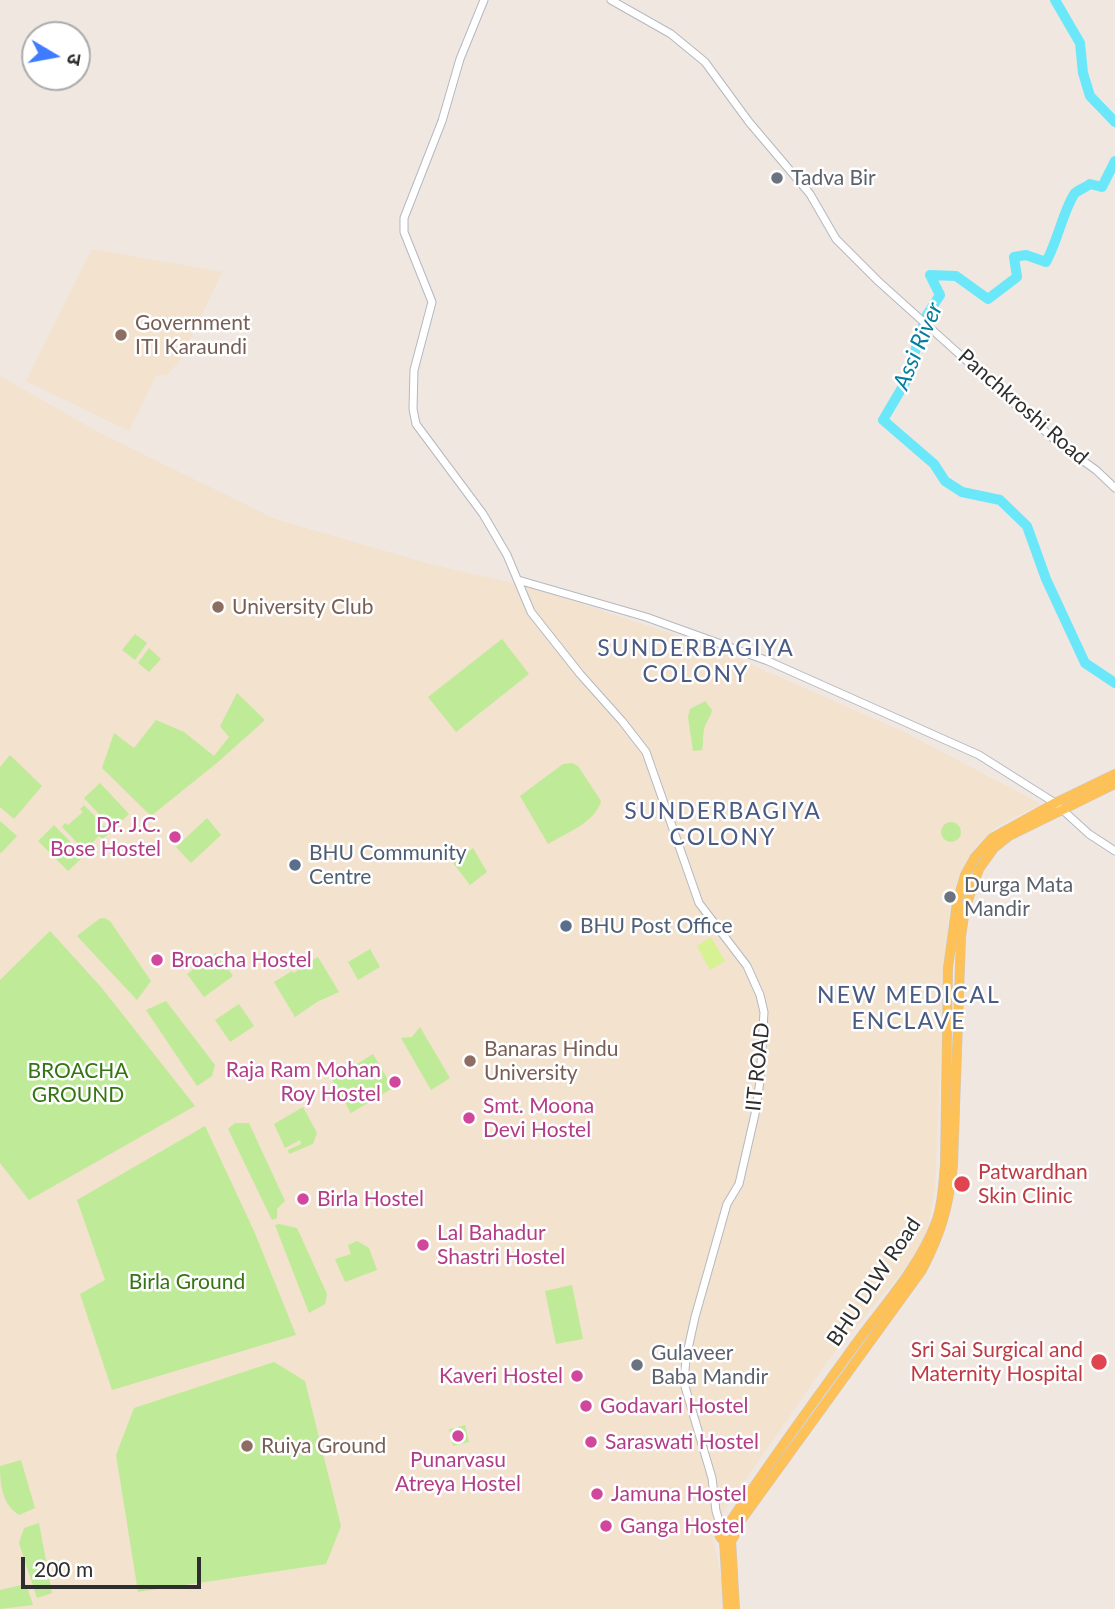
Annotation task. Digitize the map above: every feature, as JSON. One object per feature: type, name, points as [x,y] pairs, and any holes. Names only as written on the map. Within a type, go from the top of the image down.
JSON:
[{"type":"main road","name":"BHU DLW Road","points":[[728,1532],[922,1270],[942,1229],[951,1192],[961,937],[970,891],[979,869],[994,848],[1115,774]]},
{"type":"main road","name":"BHU DLW Road","points":[[1059,806],[1115,784]]},
{"type":"main road","points":[[728,1532],[728,1609]]},
{"type":"main road","points":[[728,1532],[735,1609]]},
{"type":"street","name":"IIT ROAD","points":[[484,0],[460,59],[442,121],[404,218],[404,232],[432,302],[414,370],[413,409],[420,432],[483,514],[507,555],[531,612],[646,752],[699,904],[747,966],[760,995],[764,1012],[755,1114],[739,1184],[727,1204],[695,1317],[684,1382],[728,1532]]},
{"type":"street","name":"Panchkroshi Road","points":[[611,0],[671,34],[705,62],[750,122],[810,194],[836,239],[878,281],[1057,442],[1096,470],[1115,488]]},
{"type":"street","points":[[518,580],[646,617],[768,661],[979,755],[1059,806],[1089,834],[1115,851]]},
{"type":"shaded area","name":"Government ITI Karaundi","points":[[92,249],[222,272],[180,361],[167,375],[156,376],[129,431],[26,381]]},
{"type":"shaded area","name":"Banaras Hindu University","points":[[0,376],[98,432],[275,519],[433,565],[530,587],[709,646],[904,732],[1041,804],[996,827],[976,847],[961,871],[951,898],[945,953],[935,1187],[928,1226],[919,1252],[830,1358],[711,1529],[725,1609],[0,1609]]},
{"type":"green space","points":[[135,634],[147,643],[135,660],[122,650]]},
{"type":"green space","points":[[502,639],[529,674],[456,732],[428,697]]},
{"type":"green space","points":[[149,648],[161,659],[149,672],[138,663]]},
{"type":"green space","points":[[237,693],[265,720],[151,816],[102,768],[114,733],[134,748],[156,720],[184,732],[214,756],[229,737],[220,726]]},
{"type":"green space","points":[[705,701],[712,710],[704,729],[702,750],[693,751],[688,717],[690,709]]},
{"type":"green space","points":[[10,755],[42,786],[14,819],[0,807],[0,767]]},
{"type":"green space","points":[[572,763],[578,766],[601,801],[598,809],[586,821],[548,844],[520,796],[563,764]]},
{"type":"green space","points":[[100,783],[129,814],[113,829],[84,798]]},
{"type":"green space","points":[[84,805],[110,832],[103,839],[99,836],[91,844],[94,847],[87,853],[62,827],[83,812],[80,809]]},
{"type":"green space","points":[[207,818],[221,835],[191,863],[176,847]]},
{"type":"green space","points":[[0,821],[17,836],[1,853],[0,852]]},
{"type":"green space","points":[[951,822],[958,825],[961,832],[958,839],[951,842],[944,839],[941,832],[944,825]]},
{"type":"green space","points":[[54,825],[84,856],[68,871],[38,841]]},
{"type":"green space","points":[[473,848],[487,872],[470,885],[453,863]]},
{"type":"green space","points":[[104,918],[110,921],[151,981],[137,1000],[77,936]]},
{"type":"green space","name":"BROACHA GROUND","points":[[50,931],[101,987],[195,1106],[29,1200],[0,1163],[0,980]]},
{"type":"green space","points":[[711,937],[725,961],[710,970],[697,946]]},
{"type":"green space","points":[[370,949],[380,967],[358,980],[348,962]]},
{"type":"green space","points":[[216,953],[233,976],[204,997],[187,974]]},
{"type":"green space","points":[[318,957],[339,992],[317,1002],[295,1017],[274,982]]},
{"type":"green space","points":[[166,1001],[215,1065],[212,1076],[197,1086],[146,1010]]},
{"type":"green space","points":[[239,1004],[254,1026],[230,1042],[215,1020]]},
{"type":"green space","points":[[420,1027],[450,1078],[431,1090],[401,1038],[412,1037]]},
{"type":"green space","points":[[373,1054],[393,1088],[351,1113],[331,1078],[347,1069],[350,1073],[359,1068],[357,1064]]},
{"type":"green space","points":[[303,1107],[317,1133],[313,1144],[289,1154],[288,1150],[301,1144],[300,1140],[285,1148],[274,1124]]},
{"type":"green space","points":[[235,1123],[249,1123],[285,1201],[277,1209],[277,1218],[272,1220],[228,1129]]},
{"type":"green space","name":"Birla Ground","points":[[205,1126],[254,1231],[296,1335],[112,1390],[80,1294],[105,1280],[77,1200]]},
{"type":"green space","points":[[275,1225],[297,1228],[327,1294],[325,1304],[309,1313]]},
{"type":"green space","points":[[357,1241],[369,1248],[377,1270],[345,1282],[335,1259],[351,1254],[348,1245]]},
{"type":"green space","points":[[572,1285],[583,1339],[556,1344],[545,1291]]},
{"type":"green space","points":[[274,1362],[305,1381],[341,1526],[326,1564],[138,1592],[116,1455],[134,1408]]},
{"type":"green space","points":[[465,1425],[469,1442],[453,1446],[449,1429],[455,1428],[456,1431],[458,1427]]},
{"type":"green space","points":[[21,1460],[35,1508],[19,1515],[6,1499],[0,1466]]},
{"type":"green space","points":[[39,1523],[52,1593],[37,1598],[19,1543],[24,1528]]},
{"type":"green space","points":[[26,1584],[33,1605],[0,1609],[0,1590]]},
{"type":"waterway","name":"Assi River","points":[[1055,0],[1080,43],[1083,73],[1090,96],[1115,122]]},
{"type":"waterway","name":"Assi River","points":[[1115,161],[1102,187],[1090,184],[1075,193],[1046,262],[1026,255],[1014,257],[1017,277],[988,299],[956,276],[930,275],[940,295],[927,315],[909,376],[883,420],[934,464],[945,481],[962,492],[1000,500],[1027,526],[1046,579],[1085,663],[1115,683]]},
{"type":"place","name":"Tadva Bir","points":[[777,178]]},
{"type":"place","name":"Government ITI Karaundi","points":[[121,335]]},
{"type":"place","name":"University Club","points":[[218,607]]},
{"type":"place","name":"Dr. J.C. Bose Hostel","points":[[175,837]]},
{"type":"place","name":"BHU Community Centre","points":[[295,865]]},
{"type":"place","name":"Durga Mata Mandir","points":[[950,897]]},
{"type":"place","name":"BHU Post Office","points":[[566,926]]},
{"type":"place","name":"Broacha Hostel","points":[[157,960]]},
{"type":"place","name":"Banaras Hindu University","points":[[470,1061]]},
{"type":"place","name":"Raja Ram Mohan Roy Hostel","points":[[395,1082]]},
{"type":"place","name":"Smt. Moona Devi Hostel","points":[[469,1118]]},
{"type":"place","name":"Patwardhan Skin Clinic","points":[[962,1184]]},
{"type":"place","name":"Birla Hostel","points":[[303,1199]]},
{"type":"place","name":"Lal Bahadur Shastri Hostel","points":[[423,1245]]},
{"type":"place","name":"Sri Sai Surgical and Maternity Hospital","points":[[1099,1362]]},
{"type":"place","name":"Gulaveer Baba Mandir","points":[[637,1365]]},
{"type":"place","name":"Kaveri Hostel","points":[[577,1376]]},
{"type":"place","name":"Godavari Hostel","points":[[586,1406]]},
{"type":"place","name":"Punarvasu Atreya Hostel","points":[[458,1436]]},
{"type":"place","name":"Saraswati Hostel","points":[[591,1442]]},
{"type":"place","name":"Ruiya Ground","points":[[247,1446]]},
{"type":"place","name":"Jamuna Hostel","points":[[597,1494]]},
{"type":"place","name":"Ganga Hostel","points":[[606,1526]]},
{"type":"district","name":"SUNDERBAGIYA COLONY","points":[[696,662]]},
{"type":"district","name":"SUNDERBAGIYA COLONY","points":[[723,825]]},
{"type":"district","name":"NEW MEDICAL ENCLAVE","points":[[909,1009]]}]
